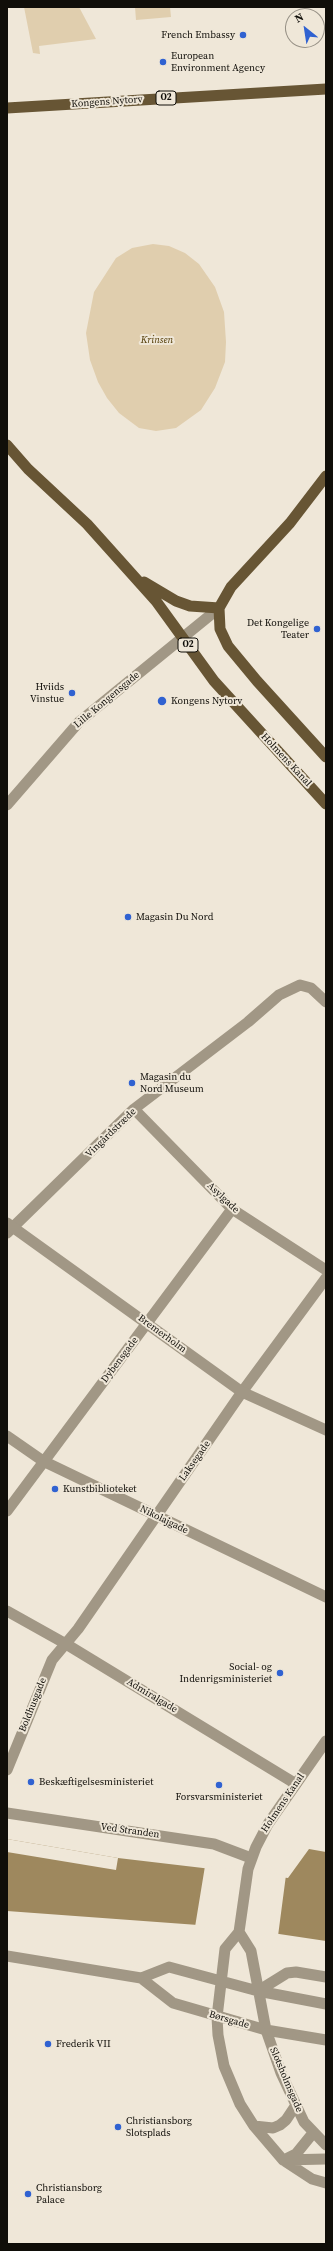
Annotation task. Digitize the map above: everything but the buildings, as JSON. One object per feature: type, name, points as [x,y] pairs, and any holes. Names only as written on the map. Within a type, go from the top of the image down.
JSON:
[{"type":"main road","name":"Kongens Nytorv","points":[[7,108],[326,88]]},
{"type":"main road","name":"O2","points":[[7,445],[28,469],[87,524],[156,601],[183,637]]},
{"type":"main road","points":[[326,476],[290,523],[231,587],[219,608],[220,629],[223,638],[257,682],[326,757]]},
{"type":"main road","points":[[132,574],[176,602],[190,606],[219,608]]},
{"type":"main road","name":"Holmens Kanal","points":[[183,637],[214,681],[245,717],[326,804]]},
{"type":"street","name":"Lille Kongensgade","points":[[7,805],[79,722],[219,608]]},
{"type":"street","name":"Vingårdstræde","points":[[9,1228],[134,1109],[248,1022],[279,995],[300,985],[311,988],[319,993],[326,1002]]},
{"type":"street","name":"Asylgade","points":[[134,1109],[232,1209],[326,1270]]},
{"type":"street","name":"Dybensgade","points":[[7,1511],[232,1209]]},
{"type":"street","name":"Bremerholm","points":[[9,1228],[148,1323],[242,1392],[326,1430]]},
{"type":"street","name":"Laksegade","points":[[66,1644],[157,1516],[242,1392],[326,1278]]},
{"type":"street","name":"Nikolajgade","points":[[7,1436],[43,1461],[326,1597]]},
{"type":"street","name":"Admiralgade","points":[[7,1611],[66,1644],[296,1784]]},
{"type":"street","name":"Boldhusgade","points":[[7,1770],[52,1660],[66,1644]]},
{"type":"street","name":"Holmens Kanal","points":[[239,1932],[248,1869],[251,1858],[265,1830],[326,1741]]},
{"type":"street","name":"Ved Stranden","points":[[7,1813],[214,1844],[251,1858]]},
{"type":"street","points":[[258,1991],[251,1951],[239,1932],[225,1949],[221,1980],[217,2017],[218,2035],[224,2066],[240,2104],[254,2126],[283,2160],[312,2179],[326,2183]]},
{"type":"street","name":"Børsgade","points":[[7,1956],[141,1978],[173,2003],[266,2030],[326,2040]]},
{"type":"street","points":[[141,1978],[170,1967],[258,1991],[326,2004]]},
{"type":"street","points":[[258,1991],[288,1973],[296,1972],[326,1977]]},
{"type":"street","name":"Slotsholmsgade","points":[[258,1991],[266,2030],[281,2073],[296,2105],[313,2133],[326,2145]]},
{"type":"street","points":[[254,2126],[273,2128],[280,2125],[286,2120],[296,2105]]},
{"type":"street","points":[[283,2160],[296,2154],[313,2133]]},
{"type":"street","points":[[283,2160],[326,2159]]},
{"type":"green space","points":[[24,7],[79,7],[96,39],[39,46],[40,54],[33,53]]},
{"type":"green space","points":[[135,7],[170,7],[171,17],[136,20]]},
{"type":"green space","name":"Krinsen","points":[[153,244],[169,246],[185,253],[199,264],[215,287],[224,312],[226,342],[225,362],[215,388],[201,410],[176,428],[156,431],[139,428],[119,413],[107,398],[98,382],[90,360],[86,333],[94,292],[116,258],[132,248]]},
{"type":"shaded area","points":[[7,1839],[118,1858],[288,1878],[309,1849],[326,1852],[326,1941],[239,1928],[7,1911]]},
{"type":"pier","points":[[7,1839],[118,1858],[116,1870],[7,1852]]},
{"type":"pier","points":[[205,1866],[286,1875],[278,1936],[239,1930],[195,1927]]},
{"type":"place","name":"French Embassy","points":[[243,35]]},
{"type":"place","name":"European Environment Agency","points":[[163,62]]},
{"type":"place","name":"Det Kongelige Teater","points":[[317,629]]},
{"type":"place","name":"Hviids Vinstue","points":[[72,693]]},
{"type":"place","name":"Kongens Nytorv","points":[[162,701]]},
{"type":"place","name":"Magasin Du Nord","points":[[128,917]]},
{"type":"place","name":"Magasin du Nord Museum","points":[[132,1083]]},
{"type":"place","name":"Kunstbiblioteket","points":[[55,1489]]},
{"type":"place","name":"Social- og Indenrigsministeriet","points":[[280,1673]]},
{"type":"place","name":"Beskæftigelsesministeriet","points":[[31,1782]]},
{"type":"place","name":"Forsvarsministeriet","points":[[219,1785]]},
{"type":"place","name":"Frederik VII","points":[[48,2044]]},
{"type":"place","name":"Christiansborg Slotsplads","points":[[118,2127]]},
{"type":"place","name":"Christiansborg Palace","points":[[28,2194]]}]
